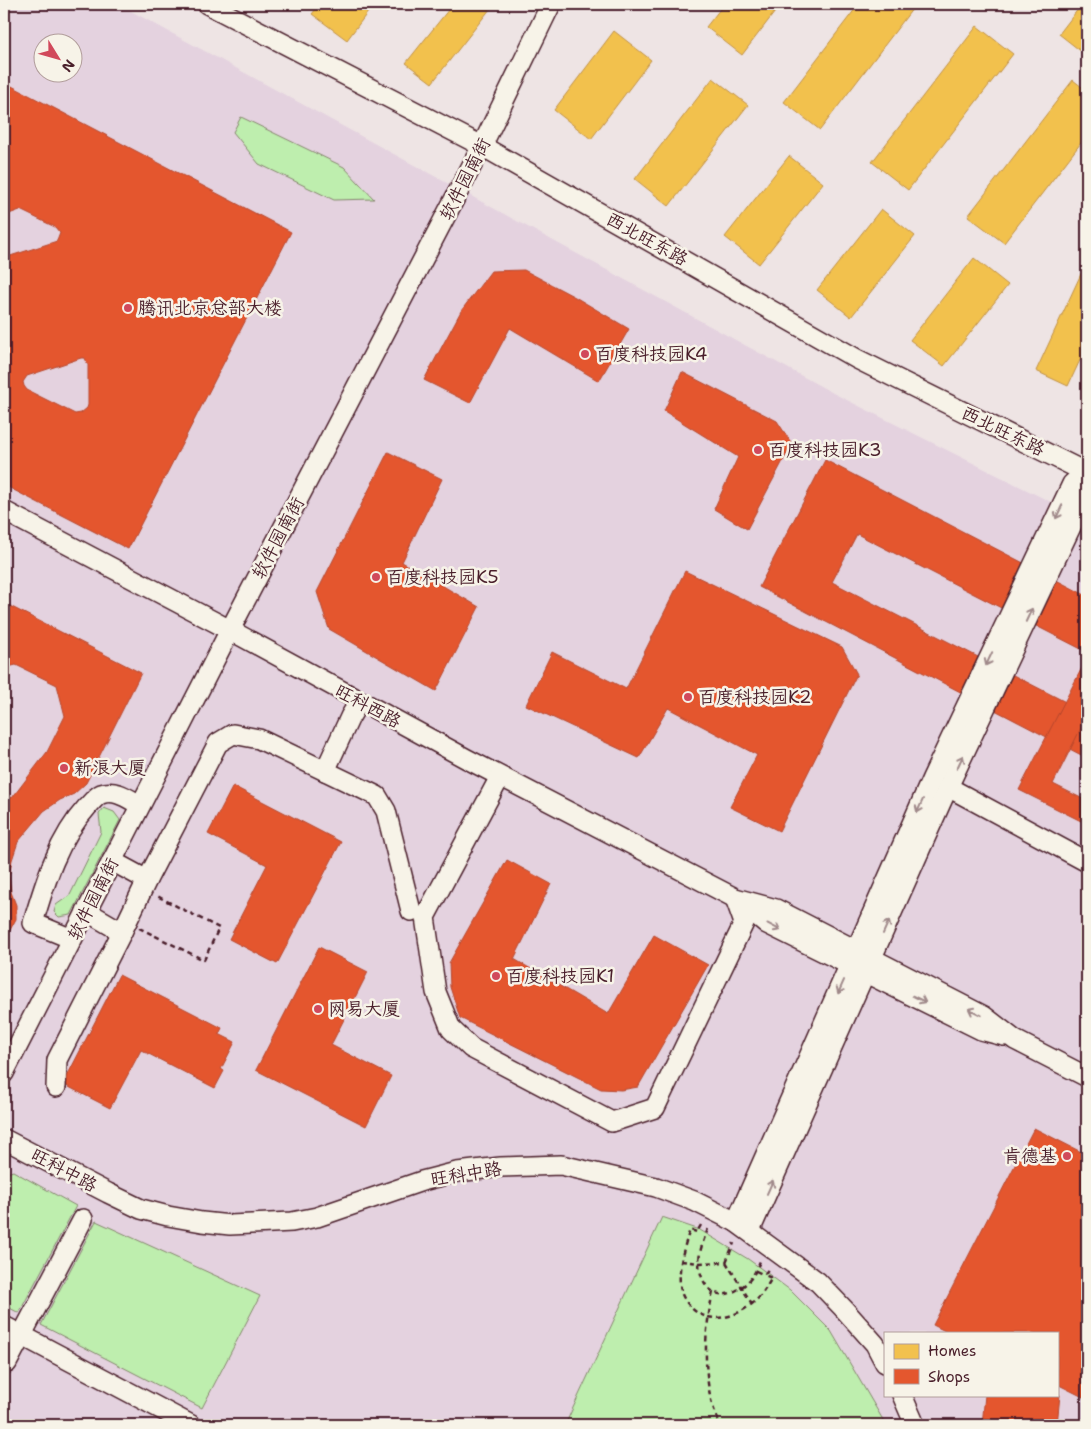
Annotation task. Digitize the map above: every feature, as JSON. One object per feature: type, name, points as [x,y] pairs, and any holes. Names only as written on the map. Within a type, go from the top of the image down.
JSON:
[{"type":"street","name":"西北旺东路","points":[[207,4],[482,146],[857,359],[1087,482]]},
{"type":"street","name":"软件园南街","points":[[4,1073],[230,630],[482,146],[552,4]]},
{"type":"street","points":[[743,1227],[861,962],[948,787],[1087,482]]},
{"type":"street","points":[[861,962],[936,770],[1072,484],[1087,482]]},
{"type":"street","name":"旺科西路","points":[[4,511],[230,630],[359,702],[735,898],[767,924],[861,962],[981,1030],[1015,1040],[1087,1077]]},
{"type":"street","points":[[325,771],[359,702]]},
{"type":"street","points":[[56,1086],[57,1060],[145,884],[218,743],[233,734],[259,739],[377,796],[386,811],[411,911]]},
{"type":"street","points":[[500,776],[425,917],[436,992],[451,1030],[471,1048],[612,1122],[655,1108],[744,923],[735,898]]},
{"type":"street","points":[[948,787],[1087,862]]},
{"type":"street","points":[[72,939],[33,923],[44,884],[64,837],[79,816],[99,794],[115,792],[140,805]]},
{"type":"street","points":[[112,861],[145,884]]},
{"type":"street","points":[[86,911],[125,927]]},
{"type":"street","name":"旺科中路","points":[[4,1139],[108,1194],[141,1209],[202,1222],[254,1225],[292,1222],[318,1217],[422,1181],[457,1172],[501,1167],[562,1165],[656,1187],[694,1201],[743,1227],[818,1282],[874,1344],[884,1361]]},
{"type":"street","points":[[7,1363],[83,1219]]},
{"type":"street","points":[[4,1326],[191,1425]]},
{"type":"street","points":[[902,1396],[915,1425]]},
{"type":"path","points":[[125,927],[204,960],[219,928],[145,884]]},
{"type":"path","points":[[698,1232],[702,1225]]},
{"type":"path","points":[[708,1229],[699,1263],[704,1282],[713,1292],[718,1295],[726,1295],[742,1288],[750,1281],[760,1261]]},
{"type":"path","points":[[706,1235],[690,1230],[681,1261],[681,1292],[685,1301],[694,1311],[707,1318],[724,1317],[752,1304],[764,1292],[772,1278],[756,1271]]},
{"type":"path","points":[[726,1262],[734,1244]]},
{"type":"path","points":[[681,1261],[699,1263],[726,1262]]},
{"type":"path","points":[[726,1262],[752,1304]]},
{"type":"path","points":[[764,1275],[769,1268]]},
{"type":"path","points":[[713,1292],[707,1318],[705,1354],[711,1401],[720,1425]]},
{"type":"shaded area","points":[[4,4],[118,4],[833,393],[1087,520],[1087,1425],[4,1425]]},
{"type":"green space","points":[[241,117],[344,167],[374,199],[334,200],[259,164],[233,132]]},
{"type":"green space","points":[[104,808],[114,812],[120,820],[71,915],[59,917],[54,912],[56,905],[70,895],[101,832],[99,814]]},
{"type":"green space","points":[[13,1171],[76,1206],[19,1313],[4,1305],[4,1174]]},
{"type":"green space","points":[[662,1217],[700,1230],[748,1259],[790,1290],[831,1331],[886,1425],[565,1425]]},
{"type":"green space","points":[[96,1221],[260,1296],[202,1408],[41,1325]]},
{"type":"building: Homes","points":[[320,4],[374,4],[347,40],[312,14]]},
{"type":"building: Homes","points":[[453,4],[494,4],[432,83],[406,63]]},
{"type":"building: Homes","points":[[724,4],[781,4],[742,55],[706,27]]},
{"type":"building: Homes","points":[[859,4],[916,4],[820,130],[784,102]]},
{"type":"building: Homes","points":[[1082,4],[1087,4],[1087,56],[1059,34]]},
{"type":"building: Homes","points":[[977,26],[1013,54],[908,190],[872,162]]},
{"type":"building: Homes","points":[[614,31],[651,60],[591,139],[554,110]]},
{"type":"building: Homes","points":[[713,78],[748,105],[669,206],[635,179]]},
{"type":"building: Homes","points":[[1073,80],[1087,91],[1087,135],[1004,243],[968,216]]},
{"type":"building: Homes","points":[[789,156],[823,183],[759,264],[725,237]]},
{"type":"building: Homes","points":[[881,209],[915,236],[851,317],[817,290]]},
{"type":"building: Homes","points":[[974,258],[1008,285],[944,366],[910,340]]},
{"type":"building: Homes","points":[[1087,261],[1087,345],[1068,386],[1036,371]]},
{"type":"building: Shops","name":"腾讯北京总部大楼","points":[[4,82],[291,232],[128,549],[4,485],[4,258],[57,241],[60,233],[55,227],[20,210],[9,214],[4,225]],"holes":[[[85,358],[88,365],[88,405],[81,413],[75,414],[27,390],[24,386],[23,382],[27,376]]]},
{"type":"building: Shops","name":"百度科技园K4","points":[[524,270],[629,329],[599,381],[510,328],[470,403],[424,380],[461,311],[491,271]]},
{"type":"building: Shops","name":"百度科技园K3","points":[[682,372],[777,421],[792,444],[747,529],[714,509],[738,457],[664,411]]},
{"type":"building: Shops","name":"百度科技园K5","points":[[388,452],[442,479],[402,562],[479,607],[436,691],[329,629],[317,592]]},
{"type":"building: Shops","points":[[825,460],[1087,596],[1087,652],[857,534],[832,582],[1087,713],[1087,758],[759,587]]},
{"type":"building: Shops","name":"百度科技园K2","points":[[685,571],[842,647],[857,674],[779,831],[730,807],[757,755],[668,708],[639,758],[526,705],[552,652],[626,689]]},
{"type":"building: Shops","name":"新浪大厦","points":[[4,603],[141,673],[86,783],[74,794],[60,800],[44,811],[18,842],[9,876],[11,892],[16,905],[16,919],[4,941],[4,794],[12,798],[47,752],[65,716],[57,685],[16,665],[4,668]]},
{"type":"building: Shops","points":[[1087,658],[1087,716],[1053,784],[1087,801],[1087,824],[1019,790]]},
{"type":"building: Shops","points":[[233,786],[341,842],[277,964],[229,939],[267,865],[208,834]]},
{"type":"building: Shops","name":"百度科技园K1","points":[[507,860],[551,884],[514,959],[608,1014],[654,935],[708,965],[638,1087],[621,1090],[601,1089],[460,1018],[450,987],[449,963]]},
{"type":"building: Shops","name":"网易大厦","points":[[319,947],[368,972],[331,1045],[391,1076],[366,1126],[256,1070]]},
{"type":"building: Shops","points":[[119,975],[222,1028],[219,1034],[235,1042],[221,1069],[224,1071],[215,1088],[141,1050],[110,1108],[63,1084]]},
{"type":"building: Shops","points":[[1034,1128],[1087,1155],[1087,1399],[1058,1384],[1058,1332],[947,1332],[933,1325]]},
{"type":"building: Shops","points":[[1060,1395],[1057,1425],[982,1425],[985,1396]]},
{"type":"place","name":"腾讯北京总部大楼","points":[[128,308]]},
{"type":"place","name":"百度科技园K4","points":[[585,354]]},
{"type":"place","name":"百度科技园K3","points":[[758,450]]},
{"type":"place","name":"百度科技园K5","points":[[376,577]]},
{"type":"place","name":"百度科技园K2","points":[[688,697]]},
{"type":"place","name":"新浪大厦","points":[[64,768]]},
{"type":"place","name":"百度科技园K1","points":[[496,976]]},
{"type":"place","name":"网易大厦","points":[[318,1009]]},
{"type":"place","name":"肯德基","points":[[1067,1156]]}]
